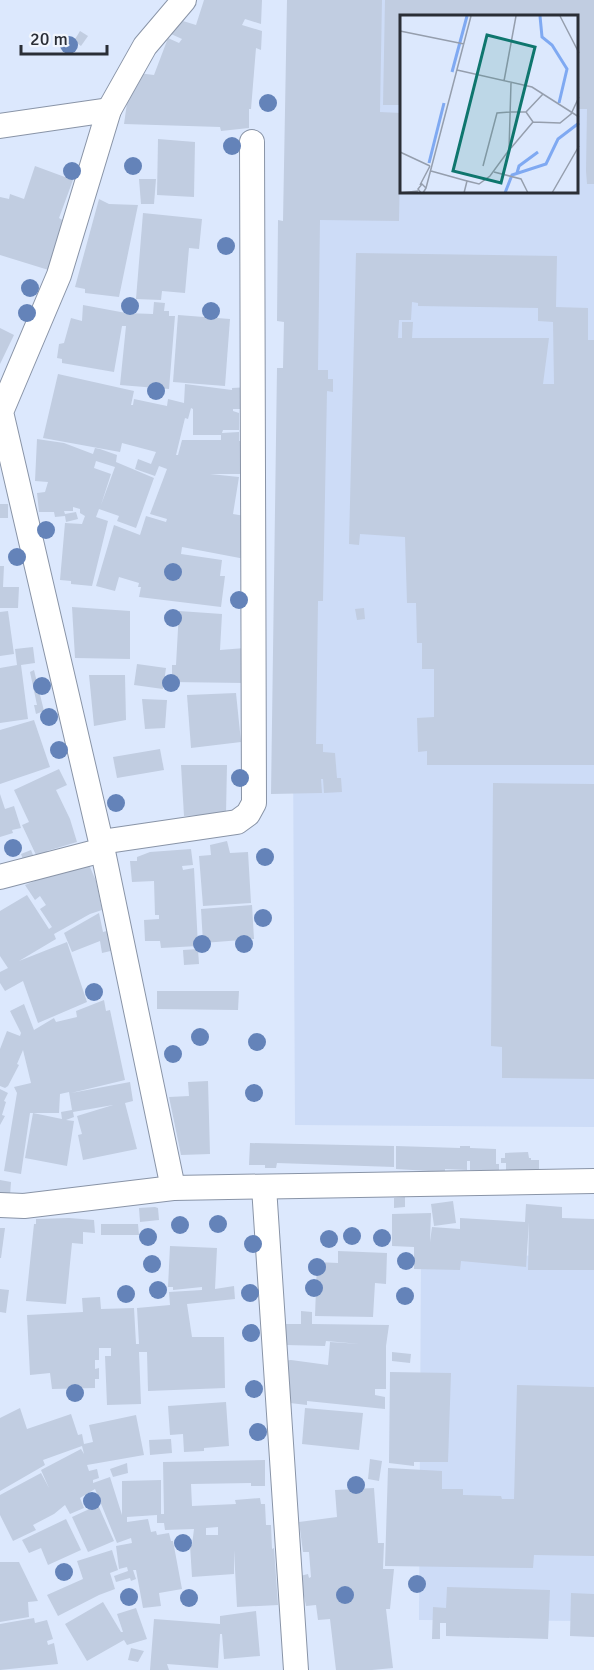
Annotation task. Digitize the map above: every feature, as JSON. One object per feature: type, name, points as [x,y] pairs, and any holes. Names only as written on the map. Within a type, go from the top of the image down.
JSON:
[{"type":"street","points":[[173,1188],[102,846],[0,413],[58,275],[109,110],[145,46],[184,0]]},
{"type":"street","points":[[0,126],[109,110]]},
{"type":"street","points":[[0,877],[102,846],[237,822],[248,814],[254,803],[252,142]]},
{"type":"street","points":[[0,1205],[24,1206],[173,1188],[594,1181]]},
{"type":"street","points":[[264,1187],[296,1670]]},
{"type":"shaded area","points":[[289,0],[594,0],[594,1127],[295,1125]]},
{"type":"shaded area","points":[[421,1255],[594,1256],[594,1621],[419,1620]]},
{"type":"building","points":[[204,0],[262,0],[261,24],[245,19],[242,25],[262,31],[261,50],[256,48],[249,128],[221,131],[220,127],[124,124],[127,103],[125,103],[138,73],[154,75],[168,38],[179,43],[182,39],[171,34],[183,21],[196,25]]},
{"type":"building","points":[[287,0],[382,0],[380,112],[400,113],[399,221],[320,220],[318,370],[328,370],[328,379],[333,379],[333,392],[327,391],[323,601],[318,601],[316,744],[323,744],[323,752],[335,753],[337,778],[341,778],[342,792],[324,793],[323,779],[321,779],[322,793],[271,794],[277,368],[283,368],[284,322],[277,321],[278,220],[283,221]]},
{"type":"building","points":[[385,0],[594,0],[594,184],[587,184],[587,109],[579,109],[579,15],[400,15],[400,105],[383,105]]},
{"type":"building","points":[[80,31],[88,36],[81,46],[74,41]]},
{"type":"building","points":[[158,139],[195,142],[194,197],[157,195]]},
{"type":"building","points":[[35,166],[73,180],[59,218],[64,221],[55,272],[0,255],[0,197],[9,199],[10,194],[24,199]]},
{"type":"building","points":[[139,179],[156,179],[154,204],[141,204]]},
{"type":"building","points":[[99,199],[109,204],[138,205],[119,297],[85,293],[85,289],[75,287]]},
{"type":"building","points":[[143,213],[202,219],[199,249],[189,248],[185,293],[162,291],[161,300],[136,299]]},
{"type":"building","points":[[356,253],[557,256],[556,307],[588,308],[588,340],[594,340],[594,765],[427,765],[427,751],[418,752],[417,718],[434,717],[434,669],[422,669],[422,643],[417,643],[416,603],[407,603],[405,537],[360,534],[359,545],[349,544]],"holes":[[[412,302],[418,303],[418,306],[538,308],[538,321],[553,322],[554,384],[543,384],[549,338],[412,338],[413,322],[402,322],[402,338],[398,338],[399,320],[411,320]]]},
{"type":"building","points":[[154,302],[165,303],[164,311],[169,311],[169,316],[175,316],[169,389],[120,385],[126,326],[122,326],[114,372],[62,363],[62,359],[57,358],[59,344],[64,343],[71,318],[82,321],[83,305],[126,313],[153,314]]},
{"type":"building","points":[[178,315],[230,319],[225,386],[173,382]]},
{"type":"building","points":[[0,328],[14,335],[0,364]]},
{"type":"building","points":[[58,374],[134,391],[131,405],[134,399],[167,406],[168,399],[184,403],[185,384],[232,390],[232,388],[250,387],[251,409],[233,409],[239,413],[239,430],[223,430],[222,433],[239,432],[239,441],[243,441],[243,474],[210,474],[239,477],[233,514],[251,517],[245,559],[182,547],[181,554],[222,560],[220,576],[225,576],[221,607],[139,597],[141,587],[138,587],[139,583],[119,577],[115,591],[96,586],[114,525],[140,535],[146,516],[166,522],[167,519],[150,514],[167,469],[159,466],[155,476],[135,469],[138,459],[151,464],[156,452],[122,443],[120,452],[43,438]],"holes":[[[191,408],[193,409],[193,435],[221,435],[221,440],[182,440],[178,455],[176,455],[185,418],[188,419]]]},
{"type":"building","points":[[37,439],[64,443],[93,454],[95,448],[100,449],[117,455],[116,462],[154,478],[136,528],[117,521],[119,516],[99,509],[96,517],[108,521],[92,586],[71,584],[71,581],[60,580],[65,523],[82,524],[85,516],[80,513],[80,509],[73,507],[73,511],[64,511],[65,514],[76,512],[78,519],[66,522],[65,516],[55,517],[54,512],[39,512],[37,493],[45,492],[48,482],[35,481]],"holes":[[[96,461],[115,467],[101,505],[111,474],[94,468]]]},
{"type":"building","points":[[0,504],[8,504],[8,518],[0,518]]},
{"type":"building","points":[[0,566],[4,566],[3,587],[19,587],[18,608],[0,608]]},
{"type":"building","points":[[72,607],[130,611],[130,659],[75,658]]},
{"type":"building","points":[[364,608],[365,619],[357,620],[355,609]]},
{"type":"building","points":[[8,611],[14,654],[0,656],[0,612]]},
{"type":"building","points":[[179,611],[222,614],[220,650],[245,648],[244,683],[172,682],[172,665],[176,665]]},
{"type":"building","points":[[33,647],[35,663],[21,665],[28,719],[0,723],[0,668],[17,665],[15,649]]},
{"type":"building","points":[[137,664],[166,668],[163,689],[134,685]]},
{"type":"building","points":[[34,670],[44,711],[36,714],[34,705],[37,705],[30,672]]},
{"type":"building","points":[[89,675],[125,675],[126,720],[94,726]]},
{"type":"building","points":[[236,693],[241,742],[191,748],[187,695]]},
{"type":"building","points":[[142,699],[167,700],[165,728],[145,729]]},
{"type":"building","points":[[34,720],[50,767],[0,784],[0,730]]},
{"type":"building","points":[[160,749],[164,770],[117,778],[113,757]]},
{"type":"building","points":[[181,765],[227,765],[226,814],[184,816]]},
{"type":"building","points":[[59,769],[67,785],[56,790],[70,819],[77,842],[47,851],[51,861],[42,864],[39,854],[36,855],[22,825],[29,822],[14,790]]},
{"type":"building","points":[[493,783],[594,784],[594,1079],[502,1078],[502,1047],[491,1046]]},
{"type":"building","points":[[0,794],[5,809],[14,806],[21,828],[0,837]]},
{"type":"building","points":[[227,841],[230,853],[248,852],[251,903],[203,906],[199,856],[211,855],[210,845]]},
{"type":"building","points":[[191,849],[193,865],[182,866],[183,870],[194,868],[198,946],[161,948],[160,941],[145,941],[144,920],[159,919],[159,915],[155,915],[154,881],[132,882],[130,861],[137,861],[137,857],[150,852]]},
{"type":"building","points":[[31,850],[35,860],[25,865],[21,854]]},
{"type":"building","points":[[87,860],[96,881],[102,910],[54,934],[56,939],[19,961],[67,942],[87,1002],[38,1023],[23,981],[5,991],[0,983],[0,972],[8,968],[0,956],[0,911],[27,895],[49,929],[52,927],[40,909],[46,905],[40,896],[35,900],[25,885]]},
{"type":"building","points":[[252,905],[254,939],[203,943],[201,909]]},
{"type":"building","points":[[99,913],[103,932],[111,930],[115,950],[102,953],[100,941],[72,952],[64,933]]},
{"type":"building","points":[[198,949],[199,964],[184,965],[183,950]]},
{"type":"building","points":[[157,991],[239,991],[238,1010],[157,1009]]},
{"type":"building","points":[[104,1000],[106,1011],[110,1010],[125,1080],[71,1093],[130,1082],[133,1101],[125,1103],[137,1149],[83,1160],[78,1135],[82,1134],[77,1116],[113,1105],[73,1112],[74,1117],[66,1120],[74,1121],[67,1166],[25,1158],[33,1113],[30,1113],[21,1174],[4,1171],[17,1093],[14,1087],[31,1083],[23,1050],[17,1064],[19,1065],[8,1086],[5,1088],[0,1086],[0,1049],[7,1031],[20,1036],[21,1033],[10,1011],[24,1004],[34,1030],[54,1018],[56,1022],[77,1017],[76,1011]],"holes":[[[69,1092],[72,1110],[61,1112],[62,1119],[33,1113],[59,1113],[60,1094]]]},
{"type":"building","points":[[208,1081],[210,1154],[181,1155],[169,1097],[189,1096],[188,1082]]},
{"type":"building","points":[[0,1089],[8,1093],[2,1115],[5,1116],[0,1125]]},
{"type":"building","points":[[250,1143],[394,1146],[394,1167],[277,1163],[276,1168],[265,1168],[265,1165],[249,1165]]},
{"type":"building","points":[[396,1146],[460,1148],[460,1146],[470,1146],[470,1148],[496,1149],[496,1164],[499,1164],[499,1171],[470,1170],[470,1161],[467,1161],[467,1170],[445,1169],[445,1172],[396,1169]]},
{"type":"building","points":[[528,1152],[531,1160],[539,1160],[539,1172],[506,1170],[506,1163],[501,1163],[501,1158],[505,1158],[505,1153]]},
{"type":"building","points":[[0,1180],[11,1182],[10,1196],[0,1196]]},
{"type":"building","points":[[405,1197],[405,1207],[394,1208],[394,1198]]},
{"type":"building","points":[[453,1201],[456,1223],[434,1226],[431,1204]]},
{"type":"building","points":[[526,1204],[562,1207],[562,1218],[594,1219],[594,1270],[528,1270],[529,1222],[526,1267],[461,1261],[460,1270],[414,1269],[414,1247],[392,1246],[392,1214],[431,1213],[430,1242],[432,1227],[460,1229],[460,1218],[525,1222]]},
{"type":"building","points":[[139,1208],[158,1208],[159,1220],[140,1222]]},
{"type":"building","points":[[36,1219],[94,1220],[95,1233],[83,1232],[83,1244],[72,1243],[66,1304],[26,1301]]},
{"type":"building","points":[[101,1224],[138,1224],[139,1235],[101,1235]]},
{"type":"building","points":[[0,1228],[5,1228],[1,1258],[0,1258]]},
{"type":"building","points":[[170,1246],[217,1248],[215,1289],[234,1286],[235,1299],[187,1304],[192,1337],[224,1337],[225,1388],[148,1391],[147,1352],[139,1352],[141,1404],[107,1405],[105,1356],[111,1356],[111,1348],[99,1348],[99,1360],[95,1360],[95,1369],[99,1368],[99,1379],[95,1379],[95,1388],[52,1389],[50,1373],[30,1375],[27,1315],[83,1312],[82,1298],[100,1297],[101,1309],[134,1308],[136,1344],[139,1344],[137,1308],[170,1305],[169,1292],[202,1290],[202,1287],[173,1290],[173,1287],[168,1287]]},
{"type":"building","points":[[338,1251],[387,1253],[386,1284],[375,1283],[373,1317],[315,1316],[317,1262],[338,1263]]},
{"type":"building","points":[[0,1289],[9,1290],[6,1313],[0,1312]]},
{"type":"building","points":[[301,1311],[312,1312],[312,1324],[389,1325],[386,1346],[386,1389],[375,1389],[375,1395],[385,1397],[385,1409],[307,1401],[307,1405],[290,1403],[281,1361],[291,1360],[328,1365],[330,1342],[360,1344],[326,1341],[325,1346],[286,1345],[286,1324],[301,1324]]},
{"type":"building","points":[[392,1352],[411,1354],[410,1363],[392,1361]]},
{"type":"building","points":[[390,1372],[451,1373],[448,1462],[414,1462],[414,1466],[389,1463]]},
{"type":"building","points":[[517,1385],[594,1387],[594,1556],[534,1555],[533,1568],[385,1566],[388,1468],[442,1471],[442,1489],[463,1489],[463,1495],[501,1496],[502,1499],[514,1499]]},
{"type":"building","points":[[226,1402],[229,1446],[184,1452],[183,1434],[170,1435],[168,1406]]},
{"type":"building","points":[[20,1408],[27,1429],[71,1414],[78,1435],[82,1434],[84,1444],[93,1442],[89,1425],[136,1415],[144,1455],[87,1465],[89,1471],[97,1469],[99,1478],[93,1480],[93,1483],[110,1477],[122,1515],[122,1481],[161,1480],[161,1514],[164,1514],[163,1462],[265,1460],[265,1486],[251,1486],[251,1483],[191,1484],[192,1506],[236,1504],[235,1500],[260,1498],[261,1504],[265,1504],[266,1525],[271,1525],[278,1605],[237,1607],[234,1550],[234,1574],[192,1577],[190,1545],[192,1545],[194,1529],[165,1530],[164,1523],[157,1523],[157,1515],[127,1517],[127,1522],[148,1519],[151,1532],[156,1531],[157,1535],[169,1533],[173,1541],[182,1589],[159,1593],[161,1606],[143,1608],[136,1570],[133,1570],[136,1579],[131,1581],[130,1578],[116,1582],[114,1576],[128,1571],[127,1567],[119,1569],[116,1546],[132,1543],[131,1538],[117,1543],[95,1489],[80,1498],[84,1508],[70,1514],[65,1505],[54,1514],[33,1525],[36,1530],[13,1541],[0,1515],[0,1495],[41,1473],[49,1488],[41,1470],[81,1449],[84,1454],[82,1446],[43,1460],[45,1465],[0,1491],[0,1418]],"holes":[[[218,1527],[218,1535],[206,1535],[206,1528]]]},
{"type":"building","points":[[305,1408],[363,1413],[359,1450],[302,1444]]},
{"type":"building","points":[[171,1439],[172,1453],[150,1455],[149,1440]]},
{"type":"building","points":[[370,1459],[382,1461],[379,1481],[368,1479]]},
{"type":"building","points":[[127,1463],[128,1473],[113,1477],[110,1469]]},
{"type":"building","points":[[374,1488],[378,1543],[384,1543],[383,1569],[394,1569],[390,1609],[386,1609],[393,1668],[336,1670],[330,1619],[318,1620],[316,1605],[306,1606],[300,1576],[308,1574],[309,1578],[311,1577],[309,1552],[303,1552],[299,1522],[337,1517],[335,1490]]},
{"type":"building","points":[[98,1505],[114,1541],[88,1552],[72,1517]]},
{"type":"building","points":[[66,1519],[81,1550],[48,1565],[41,1548],[29,1553],[22,1540]]},
{"type":"building","points":[[112,1550],[118,1570],[110,1573],[115,1589],[58,1616],[47,1595],[83,1579],[77,1561]]},
{"type":"building","points":[[0,1562],[19,1562],[38,1601],[28,1602],[29,1617],[0,1622]]},
{"type":"building","points":[[447,1587],[550,1590],[548,1639],[446,1636],[446,1623],[440,1623],[440,1639],[432,1639],[433,1607],[446,1608]]},
{"type":"building","points":[[571,1593],[594,1594],[594,1637],[570,1636]]},
{"type":"building","points":[[103,1602],[121,1632],[123,1632],[117,1614],[136,1608],[147,1639],[127,1645],[124,1640],[87,1661],[65,1624]]},
{"type":"building","points":[[256,1611],[260,1656],[224,1659],[222,1634],[220,1634],[218,1668],[167,1664],[169,1670],[150,1670],[154,1619],[220,1624],[220,1616]]},
{"type":"building","points":[[34,1618],[35,1623],[47,1620],[53,1639],[47,1641],[48,1645],[54,1643],[58,1664],[0,1670],[0,1624]]},
{"type":"building","points":[[131,1648],[144,1651],[138,1662],[128,1660]]}]
